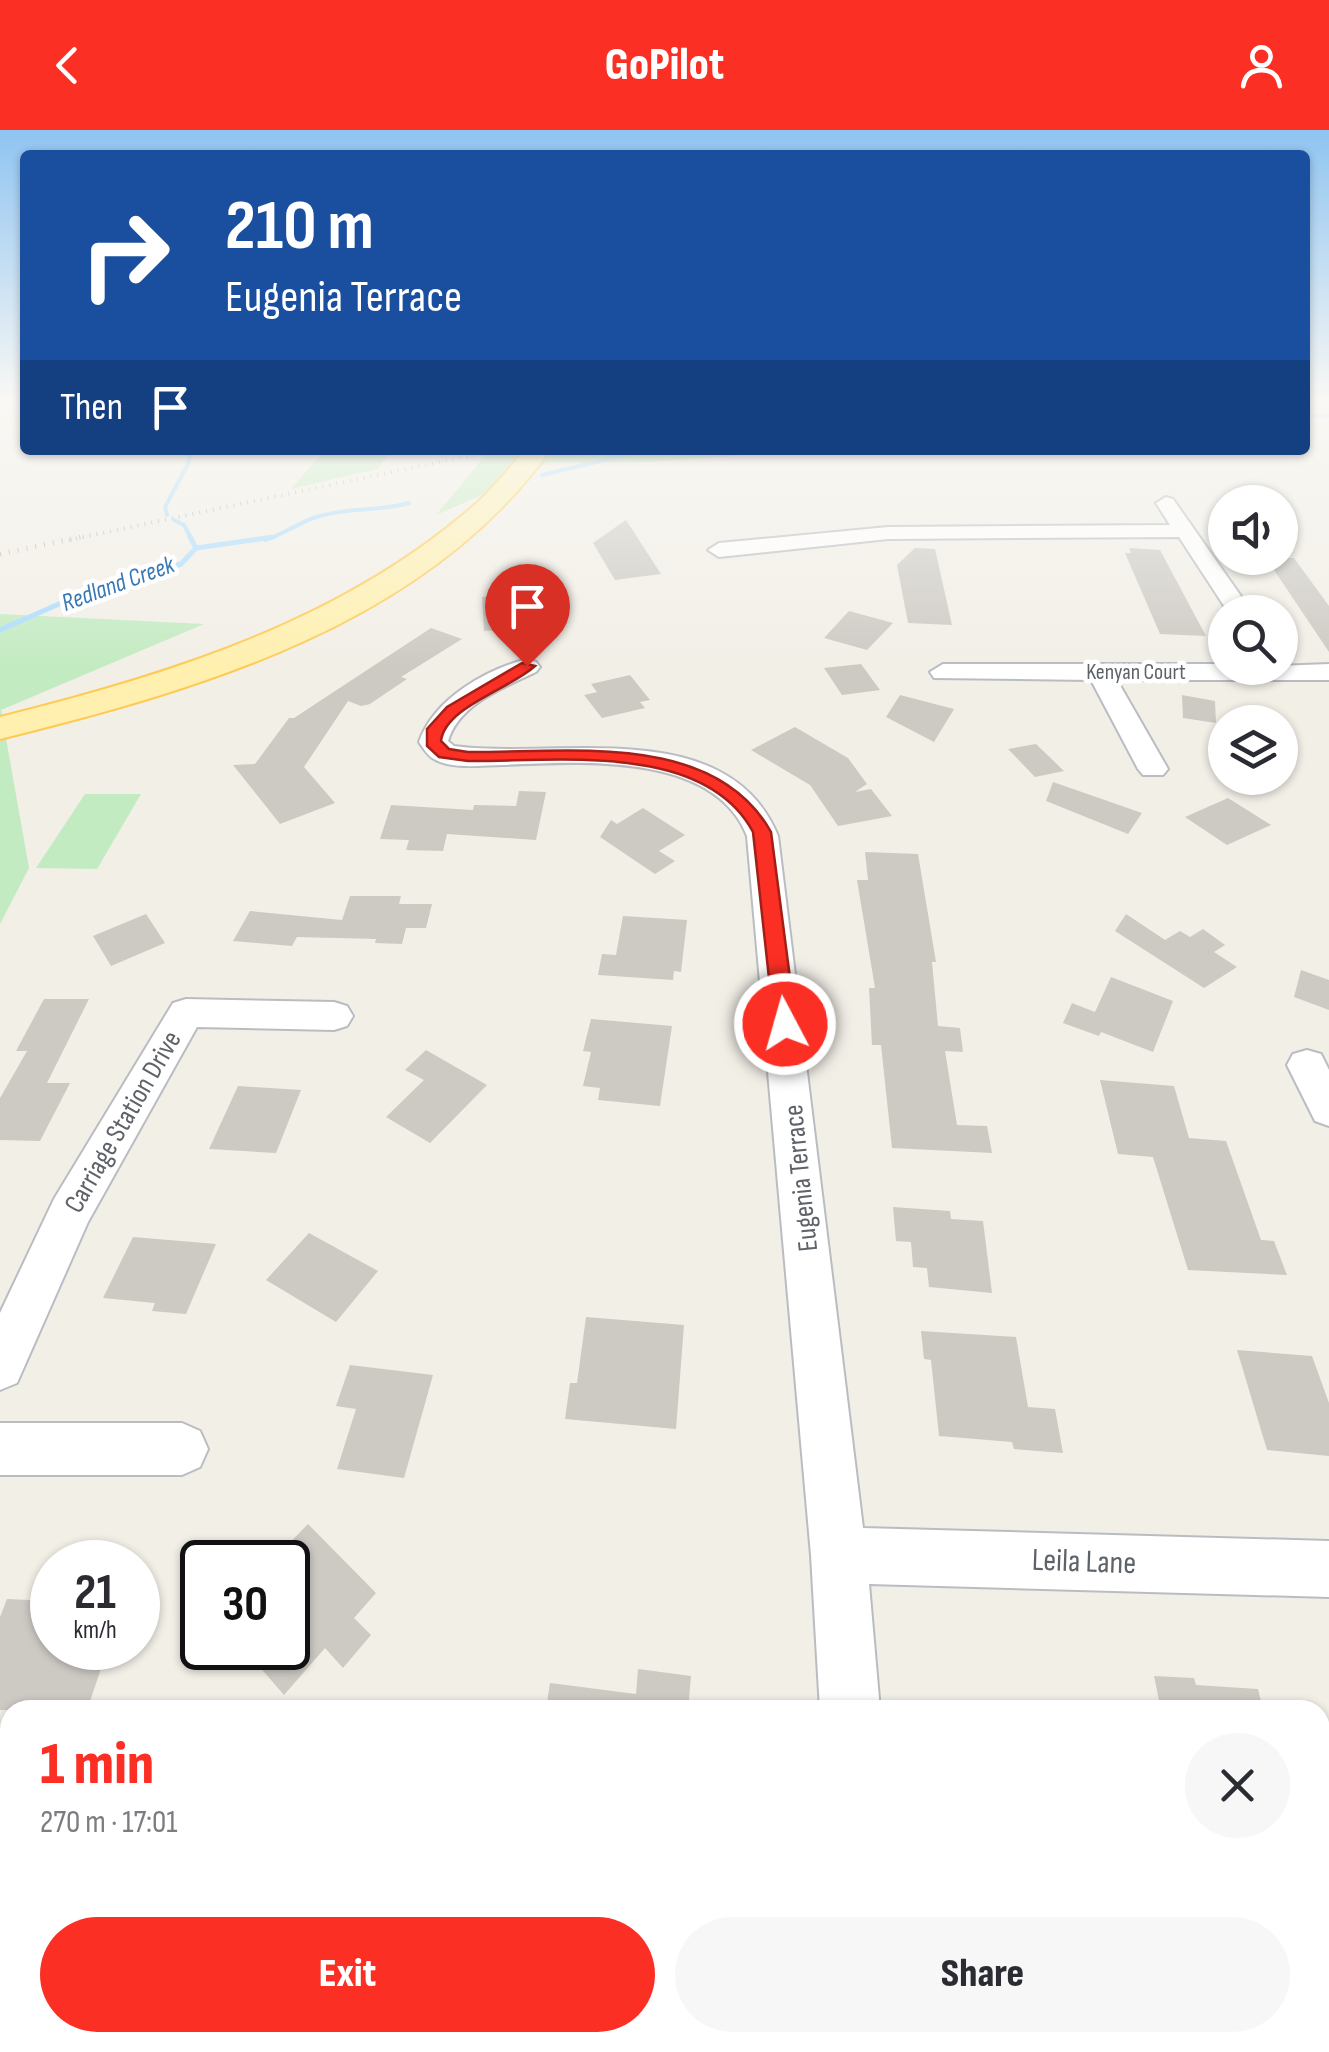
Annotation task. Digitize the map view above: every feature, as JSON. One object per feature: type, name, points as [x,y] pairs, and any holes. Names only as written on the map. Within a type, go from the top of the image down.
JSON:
[{"type":"main road","points":[[0,710],[158,668],[284,617],[416,540],[475,489]]},
{"type":"main road","points":[[0,728],[148,689],[295,632],[396,576],[445,542],[482,513],[500,489]]},
{"type":"street","points":[[1166,503],[1228,595]]},
{"type":"street","points":[[720,550],[888,533],[1184,532]]},
{"type":"street","name":"Eugenia Terrace","points":[[527,666],[452,711],[435,729],[433,742],[444,754],[650,758],[718,784],[751,812],[762,832],[839,1555],[849,1700]]},
{"type":"street","name":"Kenyan Court","points":[[1298,670],[1329,672]]},
{"type":"street","name":"Kenyan Court","points":[[943,672],[1208,671]]},
{"type":"street","points":[[1100,673],[1153,769]]},
{"type":"street","name":"Carriage Station Drive","points":[[0,1366],[70,1213],[186,1013],[334,1016]]},
{"type":"street","points":[[1307,1065],[1329,1110]]},
{"type":"street","points":[[0,1449],[182,1449]]},
{"type":"street","name":"Leila Lane","points":[[839,1555],[1329,1570]]},
{"type":"green space","points":[[458,489],[497,489],[436,515]]},
{"type":"green space","points":[[0,614],[204,624],[1,710],[29,868],[0,924]]},
{"type":"green space","points":[[85,794],[141,794],[97,869],[36,868]]},
{"type":"building","points":[[626,520],[661,574],[615,580],[593,543]]},
{"type":"building","points":[[915,548],[935,549],[952,625],[908,623],[897,565]]},
{"type":"building","points":[[1129,548],[1160,550],[1206,636],[1160,634],[1125,553],[1131,553]]},
{"type":"building","points":[[1298,563],[1329,606],[1329,652],[1298,606],[1298,595],[1291,595],[1277,575],[1298,575]]},
{"type":"building","points":[[530,593],[533,618],[506,620],[507,629],[484,631],[482,597]]},
{"type":"building","points":[[849,611],[893,623],[867,650],[824,638]]},
{"type":"building","points":[[431,628],[462,639],[401,677],[407,679],[370,704],[361,706],[348,701],[304,767],[335,803],[280,824],[233,765],[255,764],[289,718]]},
{"type":"building","points":[[861,664],[880,690],[842,695],[824,668]]},
{"type":"building","points":[[630,675],[650,700],[640,702],[645,708],[602,718],[584,695],[597,692],[591,684]]},
{"type":"building","points":[[900,695],[954,709],[934,742],[886,717]]},
{"type":"building","points":[[1182,695],[1215,701],[1215,705],[1208,705],[1208,722],[1183,718]]},
{"type":"building","points":[[795,727],[848,758],[867,784],[855,792],[871,789],[892,816],[838,826],[810,785],[751,750]]},
{"type":"building","points":[[1036,744],[1064,771],[1035,777],[1008,749]]},
{"type":"building","points":[[1053,782],[1142,813],[1128,834],[1046,801]]},
{"type":"building","points":[[519,791],[546,792],[536,840],[447,834],[443,851],[406,850],[409,840],[380,839],[391,805],[473,810],[474,805],[516,806]]},
{"type":"building","points":[[1228,798],[1271,825],[1227,845],[1185,817]]},
{"type":"building","points":[[643,808],[685,835],[659,851],[675,861],[655,874],[600,837],[611,820],[617,824]]},
{"type":"building","points":[[865,852],[918,854],[936,962],[932,962],[938,1026],[960,1028],[963,1052],[945,1051],[957,1125],[987,1126],[992,1153],[892,1148],[881,1045],[872,1045],[869,988],[875,988],[857,880],[868,880]]},
{"type":"building","points":[[350,896],[401,896],[399,904],[432,904],[426,928],[406,928],[402,944],[375,943],[376,939],[297,937],[292,946],[233,941],[250,911],[342,920]]},
{"type":"building","points":[[146,914],[165,943],[111,966],[93,936]]},
{"type":"building","points":[[1126,914],[1165,940],[1180,931],[1190,937],[1203,929],[1225,945],[1214,952],[1237,967],[1204,988],[1115,931]]},
{"type":"building","points":[[623,916],[687,920],[681,972],[674,971],[673,980],[598,975],[602,954],[616,955]]},
{"type":"building","points":[[1301,970],[1329,980],[1329,1010],[1294,997]]},
{"type":"building","points":[[1111,977],[1173,1001],[1153,1052],[1101,1032],[1099,1036],[1063,1023],[1072,1003],[1095,1012]]},
{"type":"building","points":[[44,999],[89,999],[47,1083],[70,1083],[40,1141],[0,1140],[0,1098],[27,1051],[16,1051]]},
{"type":"building","points":[[591,1019],[672,1026],[660,1106],[598,1100],[600,1088],[583,1086],[591,1052],[583,1051]]},
{"type":"building","points":[[426,1050],[487,1085],[430,1143],[386,1117],[424,1080],[405,1070]]},
{"type":"building","points":[[1100,1080],[1174,1086],[1189,1138],[1226,1141],[1261,1240],[1274,1241],[1287,1275],[1188,1270],[1153,1157],[1118,1154]]},
{"type":"building","points":[[238,1086],[301,1090],[276,1153],[209,1149]]},
{"type":"building","points":[[893,1207],[950,1211],[951,1219],[983,1221],[992,1293],[929,1287],[927,1268],[913,1267],[911,1242],[896,1241]]},
{"type":"building","points":[[309,1233],[378,1271],[336,1322],[266,1280]]},
{"type":"building","points":[[133,1237],[216,1244],[186,1314],[152,1311],[155,1303],[103,1298]]},
{"type":"building","points":[[586,1317],[684,1325],[676,1429],[565,1419],[570,1383],[577,1383]]},
{"type":"building","points":[[921,1331],[1016,1337],[1028,1407],[1055,1409],[1063,1453],[1014,1449],[1012,1442],[939,1436],[931,1360],[924,1359]]},
{"type":"building","points":[[1237,1350],[1312,1356],[1329,1403],[1329,1456],[1267,1450]]},
{"type":"building","points":[[350,1365],[433,1375],[404,1478],[337,1469],[356,1409],[336,1406]]},
{"type":"building","points":[[308,1524],[376,1593],[354,1618],[371,1635],[343,1668],[325,1648],[310,1665],[310,1540],[292,1540]]},
{"type":"building","points":[[7,1599],[30,1600],[30,1670],[101,1670],[90,1700],[0,1700],[0,1617]]},
{"type":"building","points":[[638,1669],[691,1676],[689,1700],[547,1700],[550,1683],[636,1694]]},
{"type":"building","points":[[262,1670],[306,1670],[284,1695]]},
{"type":"building","points":[[1154,1676],[1194,1678],[1196,1685],[1258,1689],[1261,1700],[1159,1700]]},
{"type":"waterway","points":[[167,515],[165,507],[175,489]]},
{"type":"waterway","name":"Redland Creek","points":[[273,537],[328,514],[409,503]]},
{"type":"waterway","points":[[174,520],[184,525],[192,540]]},
{"type":"waterway","points":[[190,537],[196,548]]},
{"type":"waterway","name":"Redland Creek","points":[[196,548],[273,537]]},
{"type":"waterway","name":"Redland Creek","points":[[265,540],[273,537]]},
{"type":"waterway","name":"Redland Creek","points":[[0,630],[84,593],[181,564],[196,548]]},
{"type":"railway","points":[[69,540],[313,489]]},
{"type":"railway","points":[[0,554],[81,537]]},
{"type":"route","points":[[527,666],[452,711],[435,729],[433,742],[444,754],[468,756],[650,758],[718,784],[751,812],[762,832],[785,1024]]}]
